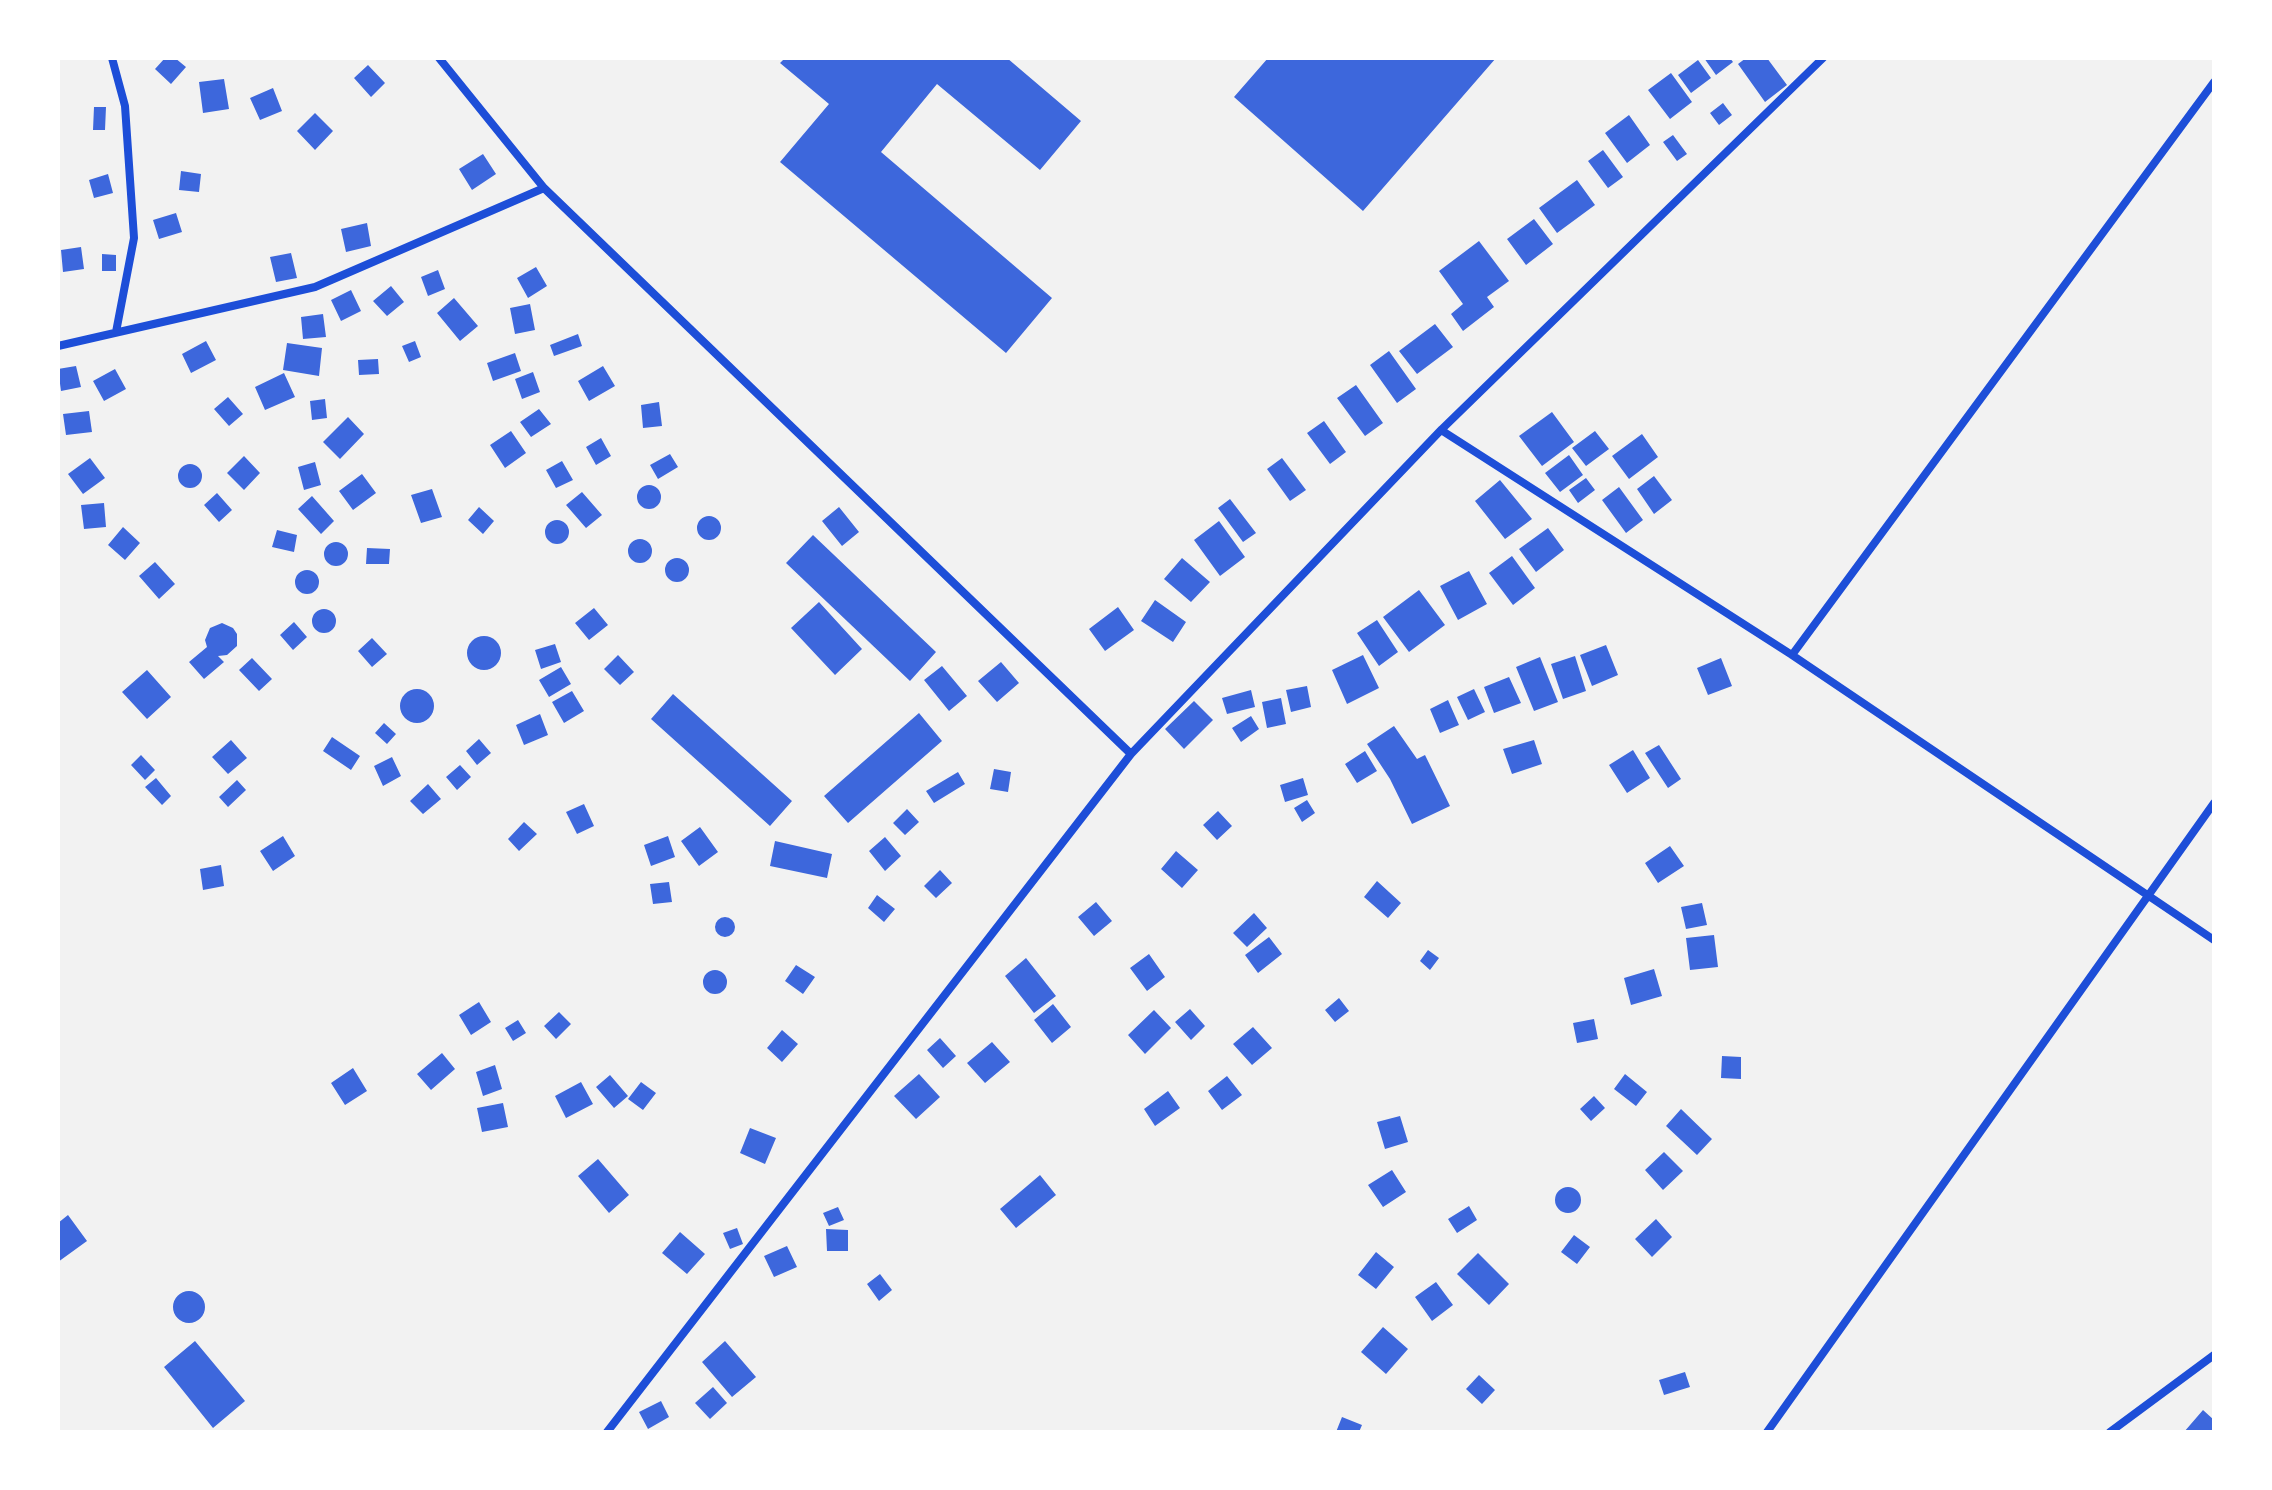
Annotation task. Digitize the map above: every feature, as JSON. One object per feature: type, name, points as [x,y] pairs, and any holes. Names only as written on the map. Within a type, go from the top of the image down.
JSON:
[{"type":"street","points":[[112,58],[125,106],[134,238],[116,332]]},
{"type":"street","points":[[439,58],[544,188],[1131,754]]},
{"type":"street","points":[[607,1432],[1131,754],[1441,430],[1823,58]]},
{"type":"street","points":[[1792,655],[2214,82]]},
{"type":"street","points":[[58,346],[315,287],[544,188]]},
{"type":"street","points":[[1441,430],[1792,655],[2214,940]]},
{"type":"street","points":[[1767,1432],[2214,803]]},
{"type":"street","points":[[2110,1432],[2214,1355]]},
{"type":"building","points":[[165,58],[175,58],[186,67],[171,84],[155,69]]},
{"type":"building","points":[[785,58],[1007,58],[1081,121],[1040,170],[937,84],[881,152],[1052,298],[1006,353],[780,162],[829,104],[780,63]]},
{"type":"building","points":[[1268,58],[1496,58],[1363,211],[1234,97]]},
{"type":"building","points":[[1704,58],[1730,58],[1733,62],[1716,75]]},
{"type":"building","points":[[1746,58],[1767,58],[1787,85],[1765,102],[1738,64]]},
{"type":"building","points":[[1698,60],[1711,78],[1691,93],[1678,75]]},
{"type":"building","points":[[368,65],[385,83],[371,97],[354,78]]},
{"type":"building","points":[[1671,73],[1692,102],[1670,119],[1648,90]]},
{"type":"building","points":[[224,79],[229,109],[203,113],[199,82]]},
{"type":"building","points":[[273,88],[282,111],[260,120],[250,98]]},
{"type":"building","points":[[1723,103],[1732,115],[1719,125],[1710,113]]},
{"type":"building","points":[[94,107],[106,107],[105,130],[93,130]]},
{"type":"building","points":[[315,113],[333,131],[315,150],[297,131]]},
{"type":"building","points":[[1629,115],[1650,145],[1627,163],[1605,133]]},
{"type":"building","points":[[1673,135],[1687,154],[1677,161],[1663,142]]},
{"type":"building","points":[[1603,150],[1623,177],[1608,188],[1588,161]]},
{"type":"building","points":[[483,154],[496,174],[472,190],[459,169]]},
{"type":"building","points":[[181,171],[201,174],[199,192],[179,190]]},
{"type":"building","points":[[108,174],[113,193],[94,198],[89,180]]},
{"type":"building","points":[[1577,180],[1595,205],[1557,233],[1539,208]]},
{"type":"building","points":[[176,213],[182,232],[159,239],[153,220]]},
{"type":"building","points":[[1534,219],[1553,244],[1526,265],[1507,239]]},
{"type":"building","points":[[367,223],[371,246],[346,252],[341,229]]},
{"type":"building","points":[[1479,241],[1509,281],[1487,297],[1494,307],[1463,331],[1451,314],[1463,304],[1439,271]]},
{"type":"building","points":[[81,247],[84,269],[63,272],[61,250]]},
{"type":"building","points":[[291,253],[297,278],[276,282],[270,257]]},
{"type":"building","points":[[102,254],[116,255],[116,271],[102,271]]},
{"type":"building","points":[[536,267],[547,286],[528,298],[517,278]]},
{"type":"building","points":[[438,270],[445,289],[428,296],[421,277]]},
{"type":"building","points":[[391,286],[404,302],[387,316],[373,301]]},
{"type":"building","points":[[351,290],[361,311],[341,321],[331,300]]},
{"type":"building","points":[[454,298],[478,326],[460,341],[437,313]]},
{"type":"building","points":[[530,304],[535,330],[515,334],[510,308]]},
{"type":"building","points":[[323,314],[326,337],[303,339],[301,317]]},
{"type":"building","points":[[1435,324],[1453,347],[1417,374],[1399,351]]},
{"type":"building","points":[[578,334],[582,346],[554,356],[550,345]]},
{"type":"building","points":[[206,341],[216,360],[191,373],[182,354]]},
{"type":"building","points":[[415,341],[421,357],[409,362],[402,346]]},
{"type":"building","points":[[287,343],[322,348],[319,376],[283,370]]},
{"type":"building","points":[[1389,351],[1416,389],[1397,403],[1370,365]]},
{"type":"building","points":[[515,353],[521,371],[493,381],[487,363]]},
{"type":"building","points":[[378,359],[379,374],[359,375],[358,360]]},
{"type":"building","points":[[76,366],[81,387],[61,391],[58,369]]},
{"type":"building","points":[[603,366],[615,386],[589,401],[578,381]]},
{"type":"building","points":[[115,369],[126,389],[104,401],[93,381]]},
{"type":"building","points":[[533,372],[540,392],[522,399],[515,379]]},
{"type":"building","points":[[284,373],[295,397],[265,410],[255,387]]},
{"type":"building","points":[[1356,385],[1383,423],[1365,436],[1337,398]]},
{"type":"building","points":[[228,397],[243,414],[229,426],[214,409]]},
{"type":"building","points":[[325,399],[327,418],[312,420],[310,401]]},
{"type":"building","points":[[659,402],[662,426],[643,428],[641,405]]},
{"type":"building","points":[[539,409],[551,424],[531,437],[520,422]]},
{"type":"building","points":[[89,411],[92,432],[66,435],[63,414]]},
{"type":"building","points":[[1552,412],[1574,442],[1542,466],[1519,436]]},
{"type":"building","points":[[348,417],[364,434],[340,459],[323,442]]},
{"type":"building","points":[[1324,421],[1346,452],[1330,464],[1307,433]]},
{"type":"building","points":[[511,431],[526,453],[505,468],[490,445]]},
{"type":"building","points":[[1595,431],[1609,449],[1586,466],[1572,448]]},
{"type":"building","points":[[1642,434],[1658,457],[1629,479],[1612,456]]},
{"type":"building","points":[[601,438],[611,456],[596,465],[586,447]]},
{"type":"building","points":[[670,454],[678,467],[658,479],[650,465]]},
{"type":"building","points":[[1569,455],[1583,475],[1560,492],[1545,473]]},
{"type":"building","points":[[244,456],[260,473],[244,490],[227,473]]},
{"type":"building","points":[[90,458],[105,478],[83,494],[68,474]]},
{"type":"building","points":[[1282,458],[1306,490],[1290,501],[1267,469]]},
{"type":"building","points":[[562,461],[573,480],[556,488],[546,470]]},
{"type":"building","points":[[315,462],[321,485],[304,490],[298,467]]},
{"type":"building","points":[[190,464],[198,468],[202,476],[198,484],[190,488],[182,484],[178,476],[182,468]]},
{"type":"building","points":[[362,474],[376,493],[353,510],[339,491]]},
{"type":"building","points":[[1654,476],[1672,500],[1654,514],[1637,489]]},
{"type":"building","points":[[1586,478],[1595,490],[1578,503],[1569,490]]},
{"type":"building","points":[[1500,480],[1532,519],[1505,539],[1475,501]]},
{"type":"building","points":[[649,485],[660,492],[661,497],[654,508],[649,509],[638,502],[637,497],[644,486]]},
{"type":"building","points":[[1619,487],[1643,520],[1626,533],[1602,500]]},
{"type":"building","points":[[432,489],[442,517],[421,523],[411,495]]},
{"type":"building","points":[[582,492],[602,515],[586,528],[566,505]]},
{"type":"building","points":[[217,493],[232,510],[219,522],[204,505]]},
{"type":"building","points":[[312,496],[334,521],[321,534],[298,509]]},
{"type":"building","points":[[1230,499],[1256,533],[1243,542],[1218,508]]},
{"type":"building","points":[[104,503],[106,527],[84,529],[81,505]]},
{"type":"building","points":[[479,507],[494,521],[483,534],[468,520]]},
{"type":"building","points":[[839,507],[859,532],[842,546],[822,521]]},
{"type":"building","points":[[709,516],[717,520],[721,528],[717,536],[709,540],[701,536],[697,528],[701,520]]},
{"type":"building","points":[[557,520],[568,527],[569,532],[562,543],[557,544],[546,537],[545,532],[552,521]]},
{"type":"building","points":[[1219,521],[1245,557],[1220,576],[1194,540]]},
{"type":"building","points":[[123,527],[140,543],[125,560],[108,545]]},
{"type":"building","points":[[1548,528],[1564,550],[1536,572],[1519,549]]},
{"type":"building","points":[[277,530],[297,535],[294,552],[272,547]]},
{"type":"building","points":[[813,535],[936,652],[910,681],[786,563]]},
{"type":"building","points":[[640,539],[651,546],[652,551],[645,562],[640,563],[629,556],[628,551],[635,540]]},
{"type":"building","points":[[336,542],[347,549],[348,554],[341,565],[336,566],[325,559],[324,554],[331,543]]},
{"type":"building","points":[[367,548],[390,549],[389,564],[366,564]]},
{"type":"building","points":[[1512,556],[1535,588],[1513,605],[1489,573]]},
{"type":"building","points":[[677,558],[688,565],[689,570],[682,581],[677,582],[666,575],[665,570],[672,559]]},
{"type":"building","points":[[1182,558],[1210,582],[1191,602],[1164,579]]},
{"type":"building","points":[[155,562],[175,584],[159,599],[139,576]]},
{"type":"building","points":[[307,570],[318,577],[319,582],[312,593],[307,594],[296,587],[295,582],[302,571]]},
{"type":"building","points":[[1469,571],[1487,604],[1458,620],[1440,586]]},
{"type":"building","points":[[1419,590],[1445,625],[1409,652],[1383,617]]},
{"type":"building","points":[[1155,600],[1186,622],[1173,642],[1141,621]]},
{"type":"building","points":[[819,602],[862,649],[835,675],[791,628]]},
{"type":"building","points":[[1118,607],[1134,630],[1105,651],[1089,629]]},
{"type":"building","points":[[594,608],[608,625],[589,640],[575,623]]},
{"type":"building","points":[[324,609],[335,616],[336,621],[329,632],[324,633],[313,626],[312,621],[319,610]]},
{"type":"building","points":[[1377,620],[1398,652],[1379,666],[1357,633]]},
{"type":"building","points":[[294,622],[307,637],[293,650],[280,635]]},
{"type":"building","points":[[222,623],[233,628],[237,634],[237,646],[227,655],[218,656],[224,662],[204,679],[189,662],[207,647],[205,640],[210,628]]},
{"type":"building","points":[[484,636],[496,641],[501,653],[496,665],[484,670],[472,665],[467,653],[472,641]]},
{"type":"building","points":[[372,638],[387,654],[372,667],[358,651]]},
{"type":"building","points":[[555,644],[561,662],[541,669],[535,650]]},
{"type":"building","points":[[1606,645],[1618,675],[1592,686],[1580,655]]},
{"type":"building","points":[[618,655],[634,672],[620,685],[604,669]]},
{"type":"building","points":[[1363,655],[1379,688],[1347,704],[1332,670]]},
{"type":"building","points":[[1575,656],[1586,691],[1563,699],[1551,664]]},
{"type":"building","points":[[1540,657],[1558,702],[1534,711],[1516,667]]},
{"type":"building","points":[[252,658],[272,679],[259,691],[239,670]]},
{"type":"building","points":[[1721,658],[1732,686],[1708,695],[1697,668]]},
{"type":"building","points":[[1001,662],[1019,683],[997,702],[978,681]]},
{"type":"building","points":[[942,666],[967,696],[949,711],[924,680]]},
{"type":"building","points":[[561,667],[571,684],[549,697],[539,680]]},
{"type":"building","points":[[147,670],[171,697],[147,719],[122,692]]},
{"type":"building","points":[[1509,677],[1521,703],[1494,713],[1484,687]]},
{"type":"building","points":[[1307,686],[1311,707],[1291,712],[1286,690]]},
{"type":"building","points":[[417,689],[429,694],[434,706],[429,718],[417,723],[405,718],[400,706],[405,694]]},
{"type":"building","points":[[1474,689],[1485,712],[1468,720],[1457,697]]},
{"type":"building","points":[[1251,690],[1255,707],[1227,714],[1222,698]]},
{"type":"building","points":[[572,691],[584,711],[564,723],[552,702]]},
{"type":"building","points":[[673,694],[792,801],[770,826],[651,719]]},
{"type":"building","points":[[1281,698],[1286,724],[1267,728],[1262,702]]},
{"type":"building","points":[[1448,700],[1459,725],[1440,733],[1430,709]]},
{"type":"building","points":[[1194,701],[1213,720],[1184,749],[1165,729]]},
{"type":"building","points":[[919,713],[942,741],[848,823],[824,796]]},
{"type":"building","points":[[540,714],[548,735],[524,745],[516,725]]},
{"type":"building","points":[[1251,716],[1259,729],[1241,742],[1232,728]]},
{"type":"building","points":[[384,723],[396,734],[387,744],[375,733]]},
{"type":"building","points":[[1394,726],[1417,759],[1425,755],[1450,806],[1412,824],[1390,779],[1367,744]]},
{"type":"building","points":[[332,737],[360,756],[351,770],[323,751]]},
{"type":"building","points":[[479,739],[491,753],[477,765],[466,751]]},
{"type":"building","points":[[231,740],[247,758],[228,774],[212,757]]},
{"type":"building","points":[[1534,740],[1542,764],[1512,774],[1503,749]]},
{"type":"building","points":[[1659,745],[1681,779],[1668,788],[1645,753]]},
{"type":"building","points":[[1633,750],[1650,778],[1627,793],[1609,765]]},
{"type":"building","points":[[1365,751],[1377,771],[1357,783],[1345,764]]},
{"type":"building","points":[[141,755],[155,770],[145,780],[131,765]]},
{"type":"building","points":[[392,757],[401,776],[383,786],[374,766]]},
{"type":"building","points":[[460,765],[471,777],[457,790],[446,777]]},
{"type":"building","points":[[994,769],[1011,772],[1008,792],[990,789]]},
{"type":"building","points":[[958,772],[965,784],[934,803],[926,791]]},
{"type":"building","points":[[156,778],[171,796],[162,805],[145,787]]},
{"type":"building","points":[[1303,778],[1308,795],[1285,802],[1280,785]]},
{"type":"building","points":[[237,780],[246,790],[228,807],[219,797]]},
{"type":"building","points":[[428,784],[441,799],[423,814],[410,801]]},
{"type":"building","points":[[1307,800],[1315,813],[1302,822],[1294,808]]},
{"type":"building","points":[[584,804],[594,826],[577,834],[566,812]]},
{"type":"building","points":[[907,809],[919,822],[905,835],[893,823]]},
{"type":"building","points":[[1218,811],[1232,826],[1217,840],[1203,825]]},
{"type":"building","points":[[524,822],[537,834],[519,851],[508,839]]},
{"type":"building","points":[[700,827],[718,852],[699,866],[681,841]]},
{"type":"building","points":[[283,836],[295,856],[273,871],[260,851]]},
{"type":"building","points":[[668,836],[675,857],[651,866],[644,845]]},
{"type":"building","points":[[885,837],[901,856],[885,871],[869,851]]},
{"type":"building","points":[[775,841],[832,854],[827,878],[770,866]]},
{"type":"building","points":[[1670,846],[1684,866],[1658,883],[1645,863]]},
{"type":"building","points":[[1176,851],[1198,870],[1182,888],[1161,869]]},
{"type":"building","points":[[221,865],[224,886],[203,890],[200,869]]},
{"type":"building","points":[[940,870],[952,883],[936,898],[924,886]]},
{"type":"building","points":[[1377,881],[1401,903],[1388,918],[1364,897]]},
{"type":"building","points":[[669,882],[672,902],[653,904],[650,884]]},
{"type":"building","points":[[877,895],[895,909],[884,922],[868,908]]},
{"type":"building","points":[[1096,902],[1112,921],[1094,936],[1078,917]]},
{"type":"building","points":[[1702,903],[1707,925],[1686,929],[1681,907]]},
{"type":"building","points":[[1254,913],[1267,928],[1247,947],[1233,933]]},
{"type":"building","points":[[725,917],[732,920],[735,927],[732,934],[725,937],[718,934],[715,927],[718,920]]},
{"type":"building","points":[[1714,935],[1718,967],[1690,970],[1686,938]]},
{"type":"building","points":[[1269,937],[1282,954],[1258,973],[1245,955]]},
{"type":"building","points":[[1428,950],[1439,958],[1430,970],[1420,961]]},
{"type":"building","points":[[1149,954],[1165,977],[1147,991],[1130,968]]},
{"type":"building","points":[[1026,958],[1056,996],[1034,1013],[1005,976]]},
{"type":"building","points":[[796,965],[815,977],[803,994],[785,981]]},
{"type":"building","points":[[1654,969],[1662,996],[1631,1005],[1624,978]]},
{"type":"building","points":[[715,970],[723,974],[727,982],[723,990],[715,994],[707,990],[703,982],[707,974]]},
{"type":"building","points":[[1339,998],[1349,1011],[1335,1022],[1325,1010]]},
{"type":"building","points":[[479,1002],[491,1022],[471,1035],[459,1015]]},
{"type":"building","points":[[1053,1004],[1071,1027],[1052,1043],[1034,1020]]},
{"type":"building","points":[[1190,1009],[1205,1026],[1191,1040],[1175,1022]]},
{"type":"building","points":[[1154,1010],[1171,1028],[1145,1054],[1128,1035]]},
{"type":"building","points":[[559,1012],[571,1024],[556,1039],[544,1026]]},
{"type":"building","points":[[1594,1019],[1598,1039],[1577,1043],[1573,1023]]},
{"type":"building","points":[[518,1020],[526,1033],[513,1041],[505,1028]]},
{"type":"building","points":[[1253,1027],[1272,1048],[1252,1065],[1233,1044]]},
{"type":"building","points":[[782,1030],[798,1044],[782,1062],[767,1048]]},
{"type":"building","points":[[940,1038],[956,1056],[943,1068],[927,1050]]},
{"type":"building","points":[[992,1042],[1010,1062],[985,1083],[967,1063]]},
{"type":"building","points":[[442,1053],[455,1069],[431,1090],[417,1074]]},
{"type":"building","points":[[1722,1056],[1741,1057],[1741,1079],[1721,1078]]},
{"type":"building","points":[[495,1065],[502,1089],[483,1096],[476,1072]]},
{"type":"building","points":[[353,1068],[367,1091],[345,1105],[331,1083]]},
{"type":"building","points":[[919,1074],[940,1097],[916,1119],[894,1096]]},
{"type":"building","points":[[1625,1074],[1647,1092],[1636,1106],[1614,1089]]},
{"type":"building","points":[[610,1075],[628,1096],[614,1108],[596,1087]]},
{"type":"building","points":[[1227,1076],[1242,1095],[1222,1110],[1208,1091]]},
{"type":"building","points":[[581,1082],[593,1104],[566,1118],[555,1096]]},
{"type":"building","points":[[641,1082],[656,1093],[643,1110],[628,1099]]},
{"type":"building","points":[[1168,1091],[1180,1108],[1155,1126],[1144,1109]]},
{"type":"building","points":[[1594,1096],[1605,1108],[1591,1121],[1580,1109]]},
{"type":"building","points":[[503,1103],[508,1127],[482,1132],[477,1108]]},
{"type":"building","points":[[1681,1109],[1712,1139],[1697,1155],[1666,1126]]},
{"type":"building","points":[[1400,1116],[1408,1142],[1385,1149],[1377,1122]]},
{"type":"building","points":[[750,1128],[776,1138],[765,1164],[740,1153]]},
{"type":"building","points":[[1664,1152],[1683,1171],[1663,1190],[1645,1170]]},
{"type":"building","points":[[598,1159],[629,1195],[609,1213],[578,1176]]},
{"type":"building","points":[[1392,1170],[1406,1192],[1383,1207],[1368,1185]]},
{"type":"building","points":[[1040,1175],[1056,1195],[1016,1228],[1000,1209]]},
{"type":"building","points":[[1568,1187],[1577,1191],[1581,1200],[1577,1209],[1568,1213],[1559,1209],[1555,1200],[1559,1191]]},
{"type":"building","points":[[1469,1206],[1477,1220],[1457,1233],[1448,1219]]},
{"type":"building","points":[[838,1207],[844,1220],[829,1226],[823,1213]]},
{"type":"building","points":[[68,1215],[87,1241],[58,1262],[58,1223]]},
{"type":"building","points":[[1656,1219],[1672,1237],[1652,1257],[1635,1239]]},
{"type":"building","points":[[737,1228],[743,1244],[730,1249],[723,1233]]},
{"type":"building","points":[[826,1229],[848,1230],[848,1251],[827,1251]]},
{"type":"building","points":[[680,1232],[705,1254],[687,1274],[662,1253]]},
{"type":"building","points":[[1574,1235],[1590,1247],[1577,1264],[1561,1252]]},
{"type":"building","points":[[787,1246],[797,1267],[774,1277],[764,1256]]},
{"type":"building","points":[[1376,1252],[1394,1267],[1376,1289],[1358,1275]]},
{"type":"building","points":[[1478,1253],[1509,1284],[1489,1305],[1457,1274]]},
{"type":"building","points":[[880,1274],[892,1290],[879,1301],[867,1284]]},
{"type":"building","points":[[1436,1282],[1453,1305],[1432,1321],[1415,1297]]},
{"type":"building","points":[[189,1291],[201,1295],[205,1307],[201,1319],[189,1323],[177,1319],[173,1307],[177,1295]]},
{"type":"building","points":[[1383,1327],[1408,1349],[1386,1374],[1361,1352]]},
{"type":"building","points":[[195,1341],[245,1401],[213,1428],[164,1367]]},
{"type":"building","points":[[725,1341],[756,1377],[732,1397],[702,1362]]},
{"type":"building","points":[[1685,1372],[1690,1387],[1664,1395],[1659,1380]]},
{"type":"building","points":[[1479,1375],[1495,1390],[1482,1404],[1466,1389]]},
{"type":"building","points":[[713,1387],[727,1403],[710,1419],[695,1403]]},
{"type":"building","points":[[661,1401],[669,1417],[648,1429],[639,1412]]},
{"type":"building","points":[[2203,1410],[2214,1420],[2214,1432],[2184,1432]]},
{"type":"building","points":[[1342,1417],[1362,1425],[1359,1432],[1336,1432]]}]
